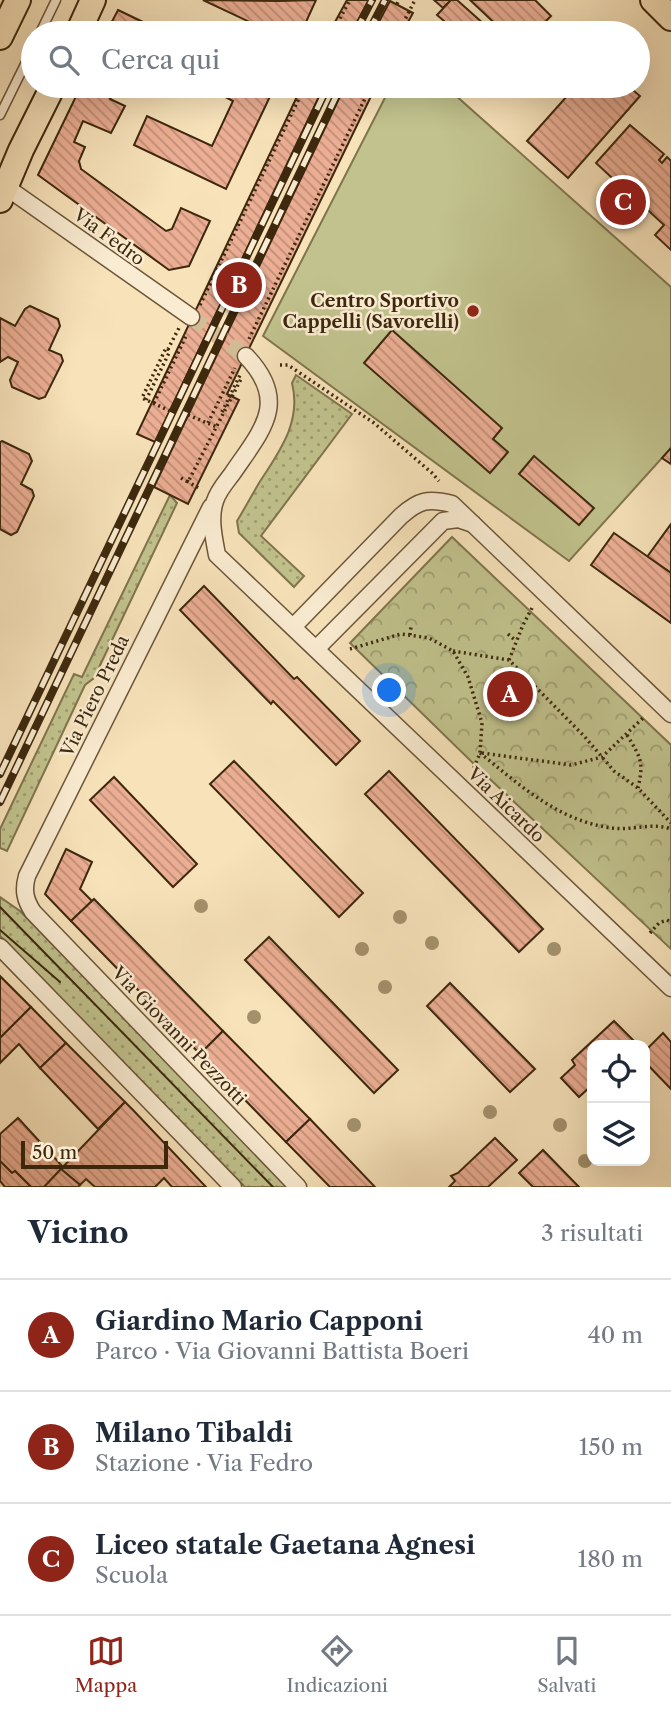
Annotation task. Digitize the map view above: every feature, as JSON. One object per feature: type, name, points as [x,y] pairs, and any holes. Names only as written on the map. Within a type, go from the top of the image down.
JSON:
[{"type":"main road","points":[[0,37],[18,0]]},
{"type":"main road","points":[[83,21],[93,0]]},
{"type":"main road","points":[[653,0],[671,18]]},
{"type":"main road","points":[[1,187],[47,98]]},
{"type":"street","name":"Via Fedro","points":[[1,187],[190,320]]},
{"type":"street","name":"Via Piero Preda","points":[[33,912],[26,902],[27,876],[215,499],[264,426],[270,402],[268,387],[262,374],[243,355]]},
{"type":"street","points":[[177,575],[197,558],[217,555],[212,518],[215,499]]},
{"type":"street","points":[[293,627],[416,503],[436,499],[452,504],[671,714]]},
{"type":"street","points":[[316,649],[443,521],[458,519],[473,524]]},
{"type":"street","name":"Via Aicardo","points":[[217,555],[671,988]]},
{"type":"street","name":"Via Giovanni Pezzotti","points":[[33,912],[298,1187]]},
{"type":"street","points":[[0,947],[233,1187]]},
{"type":"lane","points":[[46,21],[56,0]]},
{"type":"lane","points":[[0,115],[21,72]]},
{"type":"path","points":[[339,21],[350,0]]},
{"type":"path","points":[[404,21],[415,0]]},
{"type":"path","points":[[154,403],[190,320],[299,98]]},
{"type":"path","points":[[208,423],[365,98]]},
{"type":"path","points":[[170,411],[142,398],[166,348],[168,349],[190,320]]},
{"type":"path","points":[[280,365],[288,365],[374,423],[439,481]]},
{"type":"path","points":[[200,489],[181,478],[188,482],[238,382]]},
{"type":"path","points":[[188,415],[216,424]]},
{"type":"path","points":[[509,660],[533,608]]},
{"type":"path","points":[[410,635],[411,628]]},
{"type":"path","points":[[350,649],[401,634],[429,638],[453,651],[509,660],[614,771],[639,788],[671,826]]},
{"type":"path","points":[[508,634],[516,641]]},
{"type":"path","points":[[453,651],[468,677],[482,723],[480,753],[473,770]]},
{"type":"path","points":[[480,753],[571,765],[602,757],[645,716]]},
{"type":"path","points":[[627,735],[642,759],[639,788]]},
{"type":"path","points":[[480,753],[539,800],[581,821],[612,828],[639,829],[658,824],[671,826]]},
{"type":"path","points":[[650,933],[659,923],[667,920],[671,922]]},
{"type":"green space","name":"Centro Sportivo Cappelli (Savorelli)","points":[[385,98],[458,98],[671,287],[671,448],[569,561],[263,336]]},
{"type":"green space","points":[[296,375],[352,414],[261,536],[304,576],[294,587],[239,533],[237,521],[287,436],[294,411],[292,383]]},
{"type":"green space","points":[[170,495],[177,503],[94,678],[85,685],[7,851],[0,848],[0,829],[74,674],[82,677]]},
{"type":"green space","points":[[452,537],[671,745],[671,949],[350,643]]},
{"type":"green space","points":[[0,897],[20,911],[289,1187],[245,1187],[0,936]]},
{"type":"building","points":[[203,0],[316,0],[306,21],[248,21]]},
{"type":"building","points":[[347,0],[369,0],[358,21],[336,21]]},
{"type":"building","points":[[434,0],[451,0],[443,8]]},
{"type":"building","points":[[451,0],[457,0],[481,21],[444,21],[437,15]]},
{"type":"building","points":[[470,0],[535,0],[551,16],[546,21],[492,21]]},
{"type":"building","points":[[390,1],[413,13],[409,21],[379,21]]},
{"type":"building","points":[[118,10],[141,21],[112,21]]},
{"type":"building","points":[[75,98],[110,98],[125,106],[111,133],[83,121],[74,142],[85,147],[79,161],[81,169],[166,231],[172,229],[181,208],[210,221],[189,266],[169,270],[38,175]]},
{"type":"building","points":[[227,98],[269,98],[226,189],[134,145],[147,116],[212,146],[233,101]]},
{"type":"building","points":[[296,98],[318,98],[155,442],[137,434]]},
{"type":"building","points":[[339,98],[370,98],[227,394],[239,400],[188,504],[154,487]]},
{"type":"building","points":[[565,98],[638,98],[568,178],[527,141]]},
{"type":"building","points":[[630,125],[664,154],[659,160],[662,163],[667,157],[671,161],[671,250],[655,235],[664,225],[638,201],[644,194],[642,191],[628,207],[620,200],[633,184],[631,181],[624,189],[596,163]]},
{"type":"building","points":[[30,306],[58,319],[60,326],[49,350],[61,355],[63,361],[45,397],[39,399],[12,387],[10,380],[18,362],[8,357],[0,362],[0,318],[15,326],[25,309]]},
{"type":"building","points":[[392,330],[502,428],[493,439],[508,452],[490,473],[364,363]]},
{"type":"building","points":[[2,441],[29,454],[32,461],[21,484],[32,490],[34,496],[17,532],[11,535],[0,529]]},
{"type":"building","points":[[671,448],[671,464],[662,458]]},
{"type":"building","points":[[534,456],[594,508],[579,525],[519,474]]},
{"type":"building","points":[[671,524],[671,573],[647,557]]},
{"type":"building","points":[[614,533],[671,573],[671,623],[591,565]]},
{"type":"building","points":[[204,586],[294,679],[297,677],[360,741],[336,765],[273,701],[271,704],[180,610]]},
{"type":"building","points":[[234,761],[363,893],[339,917],[210,784]]},
{"type":"building","points":[[389,771],[543,929],[519,952],[365,794]]},
{"type":"building","points":[[114,777],[197,864],[173,887],[90,800]]},
{"type":"building","points":[[66,849],[92,862],[80,889],[92,901],[71,921],[45,894]]},
{"type":"building","points":[[94,899],[223,1031],[200,1054],[71,921]]},
{"type":"building","points":[[269,937],[398,1070],[374,1093],[245,960]]},
{"type":"building","points":[[0,976],[31,1007],[0,1038]]},
{"type":"building","points":[[450,983],[535,1069],[510,1092],[427,1006]]},
{"type":"building","points":[[31,1007],[66,1043],[40,1068],[19,1044],[0,1063],[0,1038]]},
{"type":"building","points":[[614,1021],[633,1040],[594,1040]]},
{"type":"building","points":[[223,1031],[310,1119],[286,1142],[200,1054]]},
{"type":"building","points":[[663,1033],[671,1042],[671,1089],[650,1067],[650,1046]]},
{"type":"building","points":[[66,1043],[125,1102],[98,1129],[40,1068]]},
{"type":"building","points":[[587,1046],[587,1090],[579,1097],[561,1078],[575,1065],[572,1060]]},
{"type":"building","points":[[125,1102],[206,1187],[172,1187],[164,1178],[155,1187],[95,1187],[86,1179],[80,1185],[61,1169]]},
{"type":"building","points":[[18,1118],[63,1167],[44,1187],[31,1187],[0,1161],[0,1134]]},
{"type":"building","points":[[310,1119],[375,1187],[330,1187],[286,1142]]},
{"type":"building","points":[[495,1138],[517,1160],[488,1187],[449,1187],[455,1181],[451,1176],[458,1173]]},
{"type":"building","points":[[543,1150],[579,1187],[533,1187],[519,1173]]},
{"type":"building","points":[[0,1161],[31,1187],[5,1187],[0,1181]]},
{"type":"building","points":[[61,1169],[80,1185],[44,1187]]},
{"type":"tunnel","points":[[191,317],[246,356]]},
{"type":"tram line","points":[[0,907],[273,1187]]},
{"type":"tram line","points":[[0,930],[60,982]]},
{"type":"railway","points":[[361,21],[372,0]]},
{"type":"railway","points":[[374,21],[385,0]]},
{"type":"railway","points":[[0,774],[322,98]]},
{"type":"railway","points":[[0,802],[335,98]]},
{"type":"place","name":"Liceo statale Gaetana Agnesi","points":[[623,202]]},
{"type":"place","name":"Milano Tibaldi","points":[[239,285]]},
{"type":"place","name":"Centro Sportivo Cappelli (Savorelli)","points":[[473,311]]},
{"type":"place","name":"Giardino Mario Capponi","points":[[510,694]]}]
